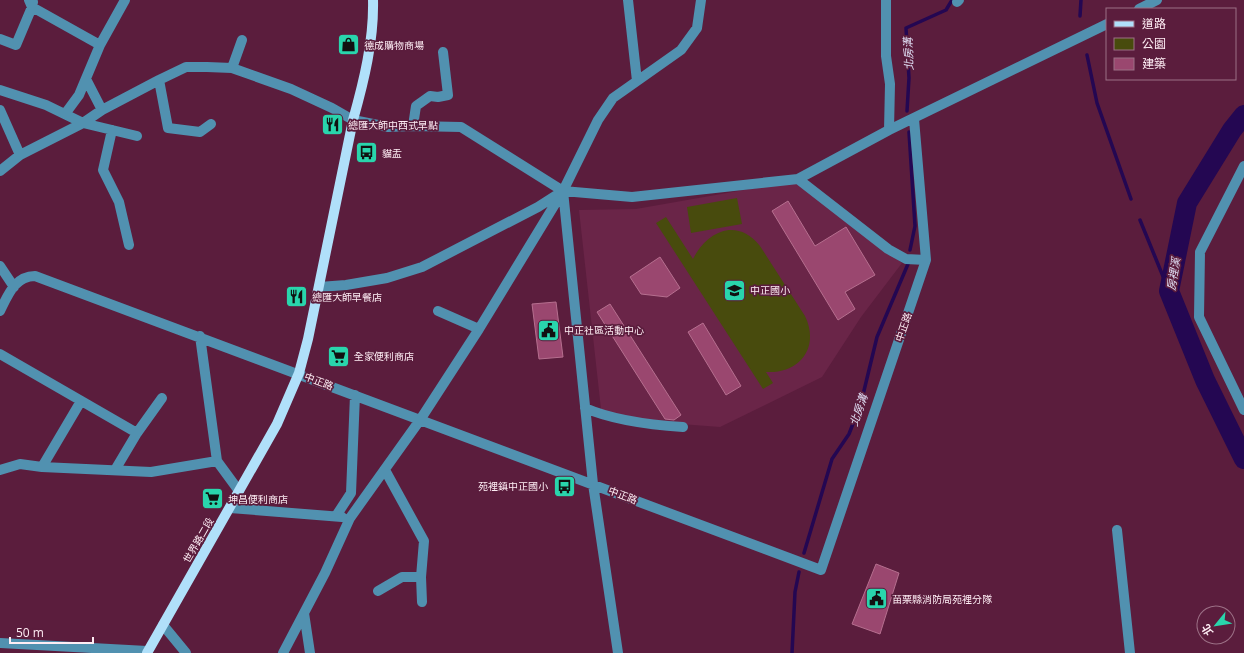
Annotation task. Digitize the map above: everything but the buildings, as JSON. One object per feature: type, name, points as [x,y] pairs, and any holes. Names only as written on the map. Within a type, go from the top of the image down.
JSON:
[{"type":"main road","name":"世界路二段","points":[[147,652],[277,424],[299,373],[319,287],[353,120],[362,88],[374,23],[373,0]]},
{"type":"street","points":[[65,114],[79,95],[100,45],[125,0]]},
{"type":"street","points":[[628,0],[637,81]]},
{"type":"street","points":[[283,653],[350,518],[420,420],[479,329],[563,191],[598,120],[613,98],[681,50],[697,28],[701,0]]},
{"type":"street","points":[[886,0],[886,56],[890,84],[889,130]]},
{"type":"street","points":[[1141,8],[1157,0]]},
{"type":"street","points":[[0,39],[16,45],[32,2],[100,45]]},
{"type":"street","points":[[0,171],[20,155],[83,123],[102,110],[159,80],[186,68],[232,68],[291,89],[332,108],[353,120],[388,127],[461,127],[563,191],[632,197],[798,179],[889,130],[1106,24]]},
{"type":"street","points":[[232,68],[242,40]]},
{"type":"street","points":[[413,126],[416,106],[430,96],[438,97],[448,95],[444,52]]},
{"type":"street","points":[[86,80],[102,110]]},
{"type":"street","points":[[159,80],[168,128],[200,132],[211,124]]},
{"type":"street","points":[[0,90],[46,104],[83,123],[137,136]]},
{"type":"street","points":[[0,110],[20,155]]},
{"type":"street","name":"中正路","points":[[0,311],[14,287],[23,278],[35,276],[299,373],[420,420],[821,570],[926,260],[914,119]]},
{"type":"street","points":[[112,130],[103,170],[119,202],[129,245]]},
{"type":"street","points":[[1244,166],[1200,252],[1199,317],[1244,410]]},
{"type":"street","points":[[798,179],[888,249],[906,258],[926,260]]},
{"type":"street","points":[[319,287],[346,285],[387,278],[422,267],[538,207],[563,191]]},
{"type":"street","points":[[563,191],[593,484],[618,653]]},
{"type":"street","points":[[0,266],[14,287]]},
{"type":"street","points":[[438,311],[479,329]]},
{"type":"street","points":[[200,336],[217,461],[239,491]]},
{"type":"street","points":[[0,354],[137,433]]},
{"type":"street","points":[[336,516],[351,493],[355,395]]},
{"type":"street","points":[[115,470],[137,433],[162,398]]},
{"type":"street","points":[[42,467],[81,401]]},
{"type":"street","points":[[585,408],[597,413],[658,426],[683,427]]},
{"type":"street","points":[[0,470],[20,464],[42,467],[151,472],[217,461]]},
{"type":"street","points":[[385,470],[424,541],[421,577],[422,602]]},
{"type":"street","points":[[230,508],[350,518]]},
{"type":"street","points":[[1117,530],[1130,653]]},
{"type":"street","points":[[378,591],[402,577],[421,577]]},
{"type":"street","points":[[304,613],[310,653]]},
{"type":"street","points":[[163,625],[186,653]]},
{"type":"street","points":[[0,643],[147,652]]},
{"type":"shaded area","name":"中正國小","points":[[796,181],[902,263],[861,317],[822,377],[720,427],[602,418],[579,210],[636,209]]},
{"type":"green space","points":[[737,198],[742,224],[691,233],[687,207]]},
{"type":"green space","points":[[666,217],[693,259],[706,241],[723,231],[732,230],[742,232],[751,237],[760,246],[805,316],[809,327],[810,338],[808,348],[804,356],[789,368],[766,372],[773,383],[763,389],[656,223]]},
{"type":"waterway","name":"北房溝","points":[[907,111],[909,78],[906,28],[946,10],[952,0]]},
{"type":"waterway","points":[[1080,16],[1081,0]]},
{"type":"waterway","points":[[1087,55],[1097,103],[1131,199]]},
{"type":"waterway","name":"房裡溪","points":[[1244,115],[1232,130],[1187,203],[1169,291],[1205,380],[1244,459]]},
{"type":"waterway","name":"北房溝","points":[[909,132],[915,226],[910,250]]},
{"type":"waterway","points":[[1140,220],[1169,291]]},
{"type":"waterway","name":"北房溝","points":[[804,553],[832,459],[849,434],[861,403],[877,337],[908,264]]},
{"type":"waterway","name":"北房溝","points":[[792,653],[795,592],[799,572]]},
{"type":"place","name":"德成購物商場","points":[[349,45]]},
{"type":"place","name":"總匯大師中西式早點","points":[[333,125]]},
{"type":"place","name":"貓盂","points":[[367,153]]},
{"type":"place","name":"中正國小","points":[[735,290]]},
{"type":"place","name":"總匯大師早餐店","points":[[297,297]]},
{"type":"place","name":"中正社區活動中心","points":[[548,330]]},
{"type":"place","name":"全家便利商店","points":[[338,356]]},
{"type":"place","name":"苑裡鎮中正國小","points":[[564,486]]},
{"type":"place","name":"坤昌便利商店","points":[[212,499]]},
{"type":"place","name":"苗栗縣消防局苑裡分隊","points":[[876,599]]}]
